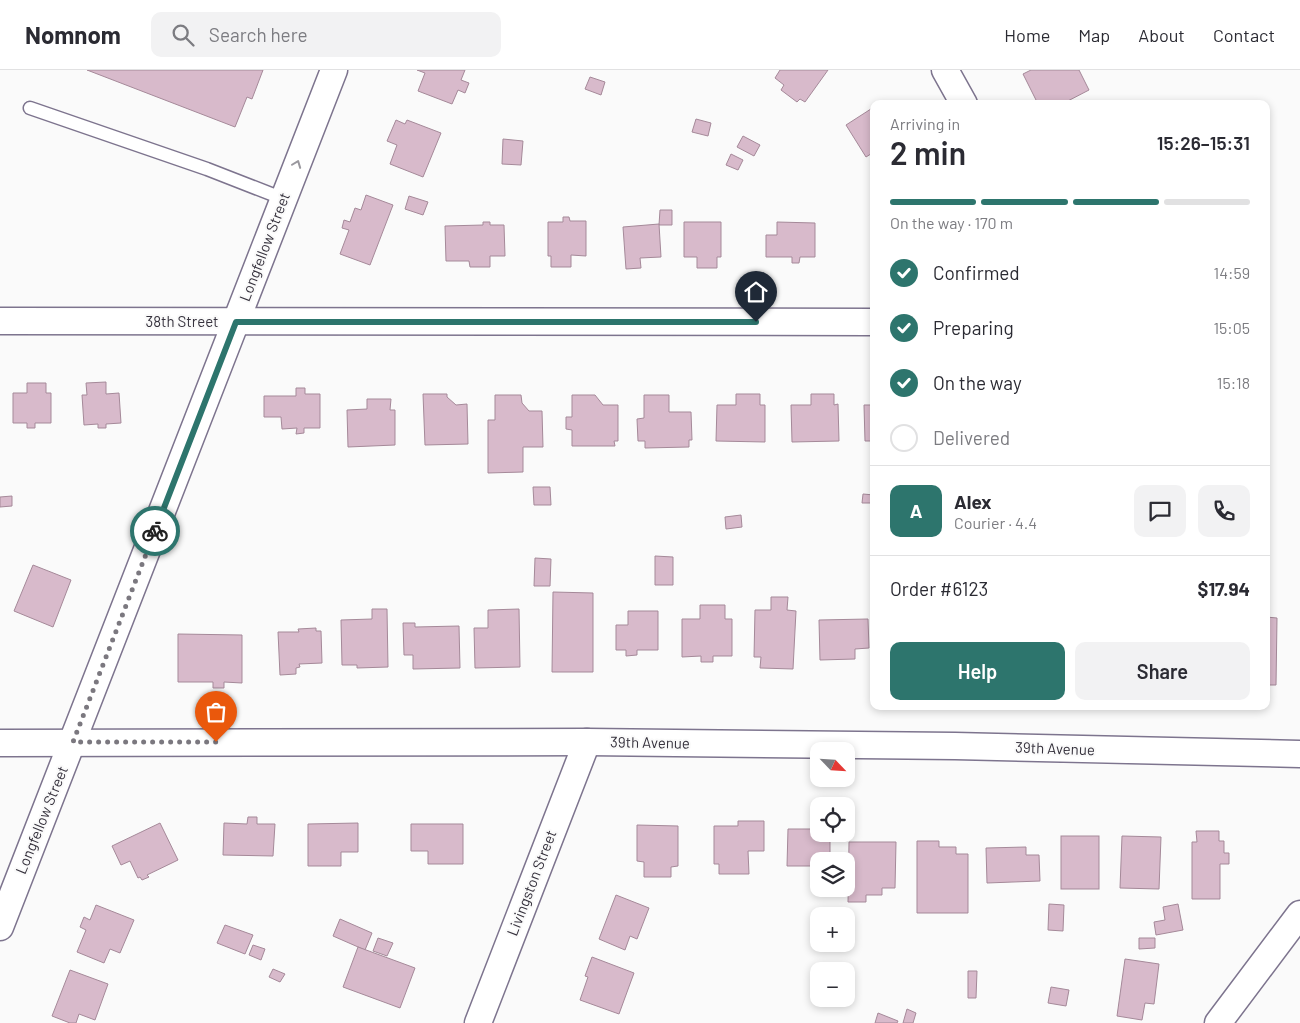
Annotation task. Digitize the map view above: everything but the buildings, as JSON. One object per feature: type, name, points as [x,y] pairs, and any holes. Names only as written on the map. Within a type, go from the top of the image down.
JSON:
[{"type":"street","name":"Longfellow Street","points":[[0,927],[334,70]]},
{"type":"street","points":[[945,70],[962,100]]},
{"type":"street","name":"38th Street","points":[[0,321],[870,322]]},
{"type":"street","name":"39th Avenue","points":[[0,743],[587,742],[955,746],[1300,754]]},
{"type":"street","name":"Livingston Street","points":[[478,1023],[587,742]]},
{"type":"street","points":[[1218,1023],[1300,914]]},
{"type":"lane","points":[[30,108],[207,169],[284,199]]},
{"type":"way so far","points":[[155,531],[73,742],[216,742]]},
{"type":"route","points":[[155,531],[236,322],[756,322]]}]
